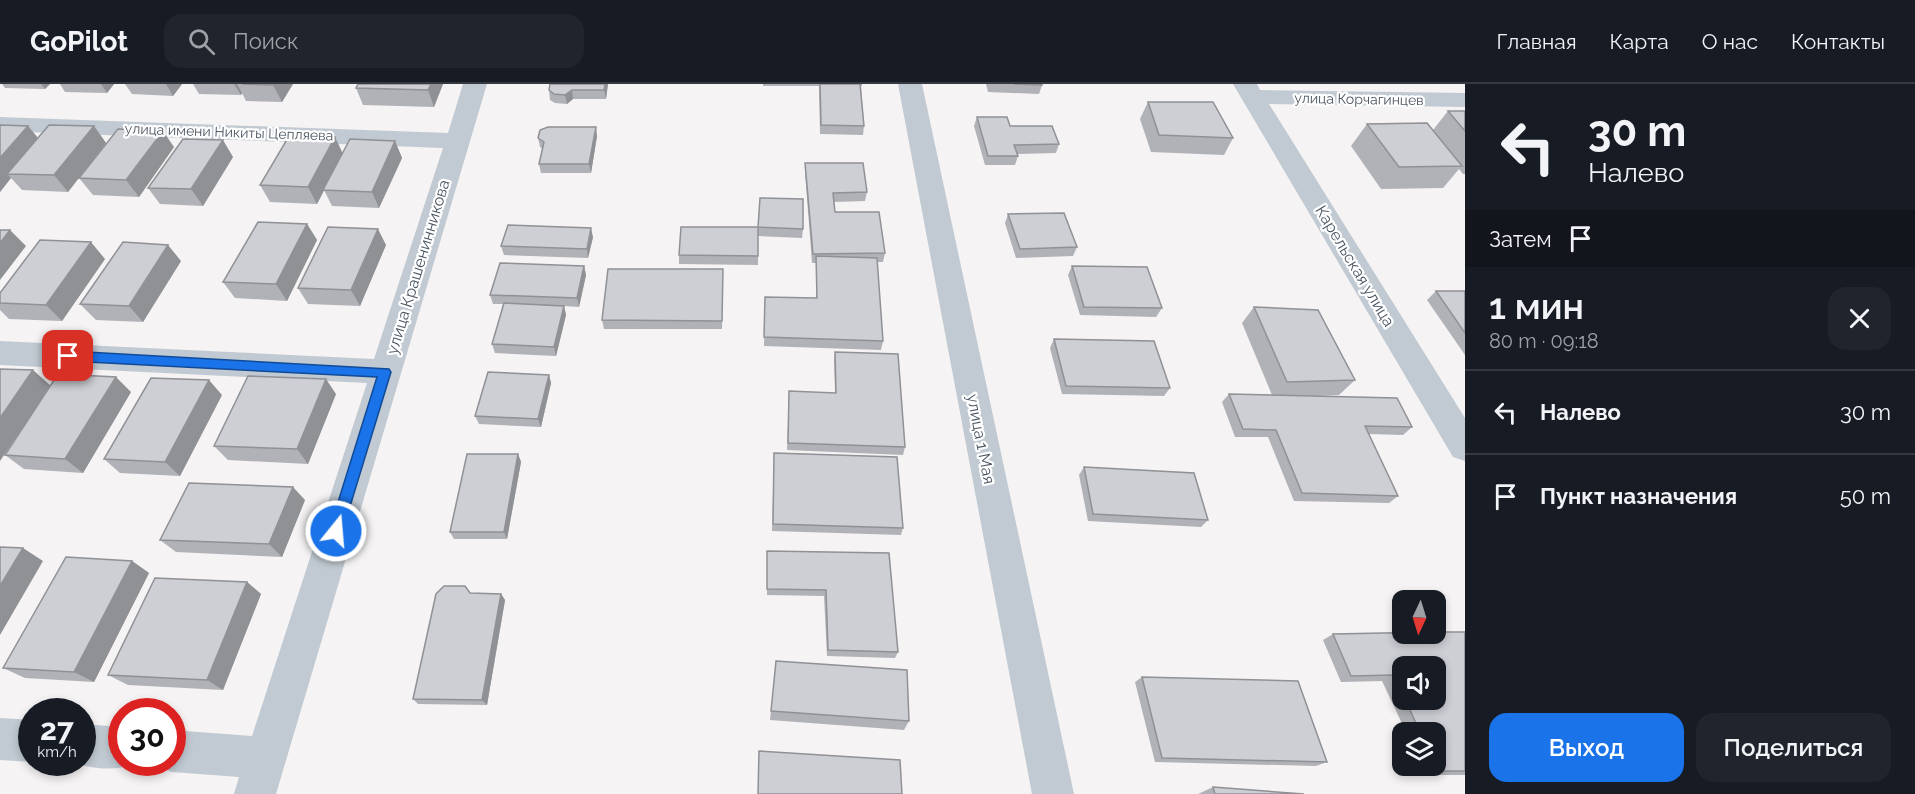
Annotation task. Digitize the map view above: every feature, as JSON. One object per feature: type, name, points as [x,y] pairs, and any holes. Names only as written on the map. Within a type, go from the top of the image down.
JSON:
[{"type":"street","name":"улица Крашенинникова","points":[[261,776],[475,84]]},
{"type":"street","name":"улица 1 Мая","points":[[910,84],[1053,794]]},
{"type":"street","name":"улица Корчагинцев","points":[[1249,91],[1465,100]]},
{"type":"street","name":"Карельская улица","points":[[1249,91],[1465,447]]},
{"type":"street","name":"улица имени Никиты Цепляева","points":[[0,124],[457,141]]},
{"type":"street","points":[[0,353],[385,372]]},
{"type":"street","points":[[0,739],[18,740]]},
{"type":"street","points":[[186,755],[261,776]]},
{"type":"building","points":[[358,84],[431,84],[428,90],[356,88]]},
{"type":"building","points":[[550,84],[605,84],[604,90],[572,90],[565,95],[554,94],[549,90]]},
{"type":"building","points":[[820,84],[860,84],[864,126],[821,125]]},
{"type":"building","points":[[1148,102],[1213,102],[1233,138],[1159,135]]},
{"type":"building","points":[[1448,111],[1465,111],[1465,131]]},
{"type":"building","points":[[977,117],[1007,117],[1010,126],[1052,126],[1059,144],[1014,145],[1018,156],[988,156]]},
{"type":"building","points":[[1427,123],[1462,166],[1399,167],[1367,124]]},
{"type":"building","points":[[0,125],[28,126],[0,158]]},
{"type":"building","points":[[49,125],[94,126],[54,175],[7,174]]},
{"type":"building","points":[[548,127],[596,127],[589,164],[539,164],[544,142],[538,138],[540,130]]},
{"type":"building","points":[[118,129],[163,131],[126,180],[79,178]]},
{"type":"building","points":[[289,136],[335,137],[308,187],[260,185]]},
{"type":"building","points":[[183,139],[223,140],[191,189],[148,188]]},
{"type":"building","points":[[350,139],[395,141],[372,192],[323,190]]},
{"type":"building","points":[[805,163],[863,163],[867,192],[833,193],[835,212],[879,212],[885,253],[813,254]]},
{"type":"building","points":[[760,198],[803,199],[803,229],[758,227]]},
{"type":"building","points":[[1064,213],[1077,247],[1020,249],[1008,214]]},
{"type":"building","points":[[258,222],[307,224],[276,284],[223,282]]},
{"type":"building","points":[[508,225],[591,228],[587,249],[501,246]]},
{"type":"building","points":[[328,227],[378,229],[351,290],[298,288]]},
{"type":"building","points":[[681,227],[758,227],[758,256],[679,255]]},
{"type":"building","points":[[0,230],[10,230],[0,243]]},
{"type":"building","points":[[40,240],[91,242],[46,305],[0,303],[0,293]]},
{"type":"building","points":[[123,242],[168,245],[129,306],[80,304]]},
{"type":"building","points":[[816,256],[877,258],[883,341],[764,337],[765,297],[817,298]]},
{"type":"building","points":[[500,263],[584,266],[577,298],[490,295]]},
{"type":"building","points":[[1072,266],[1147,267],[1162,308],[1084,307]]},
{"type":"building","points":[[608,269],[723,269],[722,321],[602,320]]},
{"type":"building","points":[[1436,291],[1465,291],[1465,333]]},
{"type":"building","points":[[504,303],[564,306],[554,347],[492,344]]},
{"type":"building","points":[[1254,307],[1318,310],[1355,380],[1287,382]]},
{"type":"building","points":[[1054,339],[1154,341],[1170,388],[1066,386]]},
{"type":"building","points":[[835,352],[898,354],[905,447],[788,443],[789,391],[836,393]]},
{"type":"building","points":[[0,369],[33,370],[0,418]]},
{"type":"building","points":[[488,372],[549,375],[538,419],[475,416]]},
{"type":"building","points":[[58,374],[116,377],[65,459],[5,455]]},
{"type":"building","points":[[248,376],[326,379],[297,449],[214,446]]},
{"type":"building","points":[[151,378],[209,380],[165,462],[104,459]]},
{"type":"building","points":[[1229,394],[1397,398],[1412,427],[1365,426],[1398,496],[1302,493],[1276,430],[1243,429]]},
{"type":"building","points":[[774,453],[897,457],[903,528],[773,524]]},
{"type":"building","points":[[467,454],[518,454],[504,532],[450,532]]},
{"type":"building","points":[[1084,467],[1194,473],[1208,520],[1093,514]]},
{"type":"building","points":[[189,483],[293,487],[269,544],[160,540]]},
{"type":"building","points":[[0,547],[23,548],[0,586]]},
{"type":"building","points":[[767,551],[889,553],[898,652],[828,650],[826,590],[767,589]]},
{"type":"building","points":[[66,557],[132,561],[74,672],[3,668]]},
{"type":"building","points":[[155,578],[247,582],[207,680],[108,675]]},
{"type":"building","points":[[444,586],[465,586],[470,593],[501,594],[482,700],[413,699],[436,594]]},
{"type":"building","points":[[1446,632],[1465,632],[1465,771],[1446,771],[1446,722],[1415,722],[1410,710],[1446,710],[1446,656],[1392,656],[1392,675],[1351,676],[1333,634],[1392,633],[1392,644],[1446,644]]},
{"type":"building","points":[[776,661],[907,670],[909,721],[771,711]]},
{"type":"building","points":[[1142,677],[1298,681],[1327,762],[1162,758]]},
{"type":"building","points":[[759,751],[900,760],[902,794],[758,794]]},
{"type":"building","points":[[1213,787],[1304,794],[1215,794]]},
{"type":"route","points":[[68,356],[385,372],[336,531]]}]
